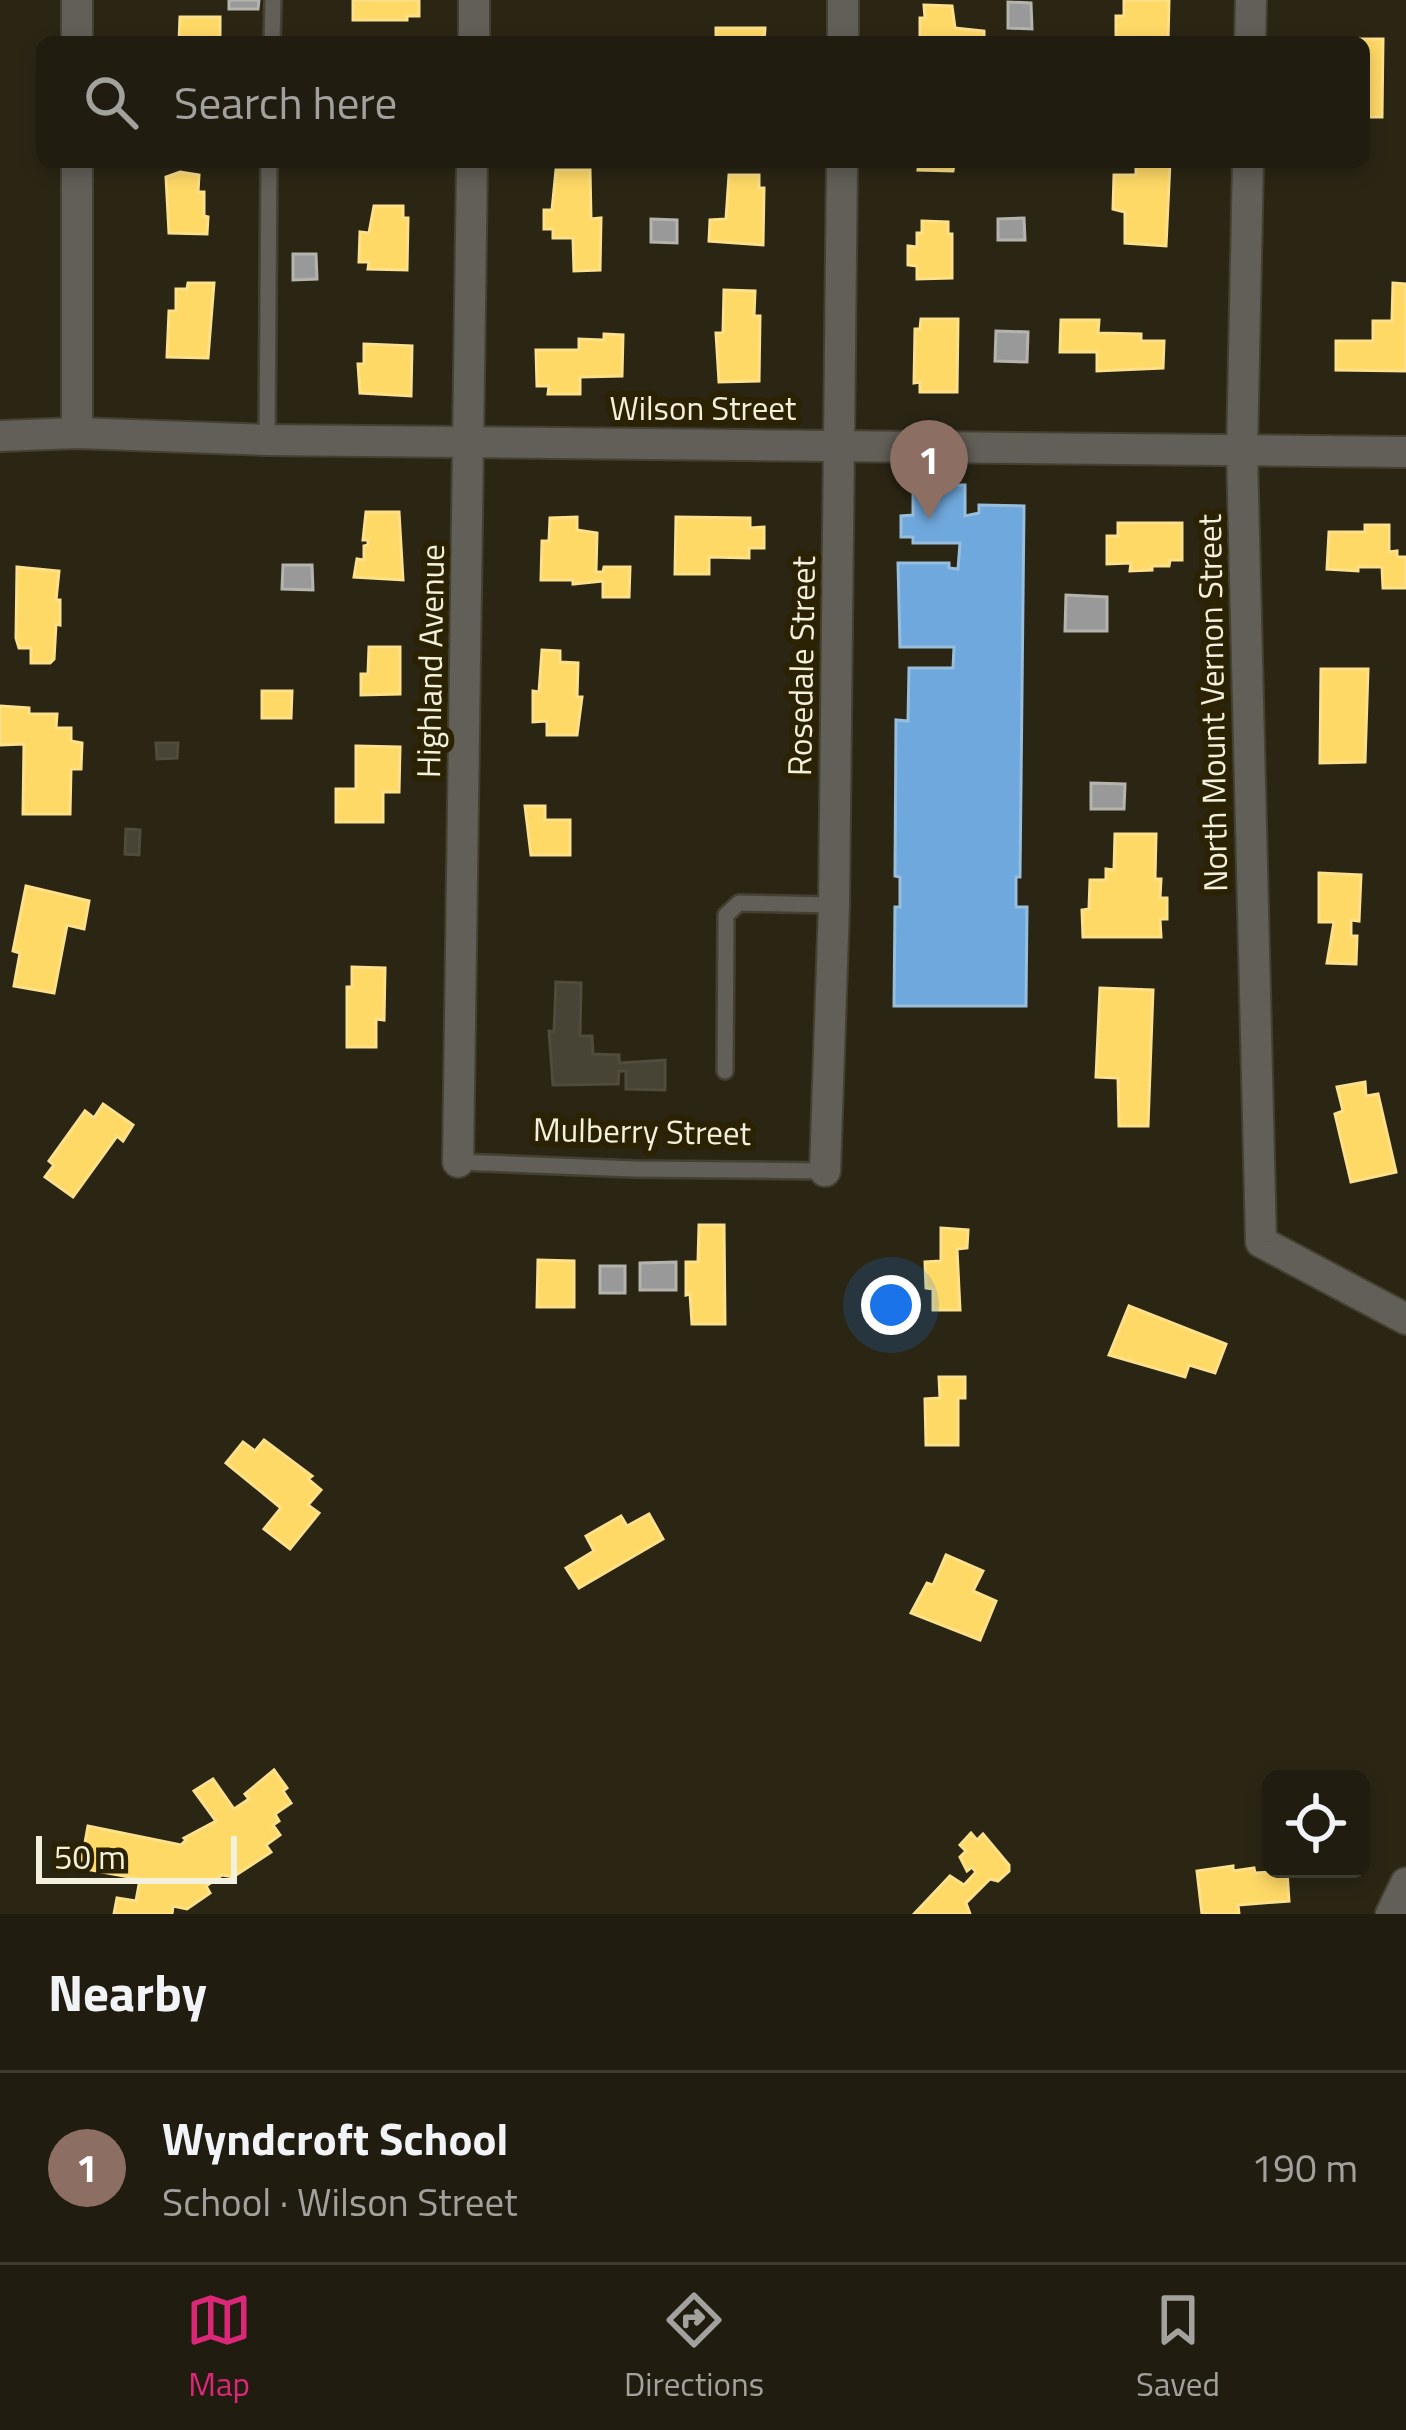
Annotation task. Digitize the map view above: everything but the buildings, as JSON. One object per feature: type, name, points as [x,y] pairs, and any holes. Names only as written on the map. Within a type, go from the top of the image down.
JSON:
[{"type":"street","points":[[77,0],[77,36]]},
{"type":"street","points":[[473,36],[474,0]]},
{"type":"street","points":[[843,0],[843,36]]},
{"type":"street","points":[[1250,36],[1251,0]]},
{"type":"street","points":[[77,168],[77,433]]},
{"type":"street","name":"Highland Avenue","points":[[458,1162],[472,168]]},
{"type":"street","name":"Rosedale Street","points":[[825,1171],[834,905],[842,168]]},
{"type":"street","name":"North Mount Vernon Street","points":[[1248,168],[1242,452],[1261,1242],[1406,1319]]},
{"type":"street","name":"Wilson Street","points":[[0,436],[77,433],[267,440],[1406,452]]},
{"type":"street","points":[[1391,1914],[1406,1883]]},
{"type":"lane","points":[[272,36],[274,0]]},
{"type":"lane","points":[[267,440],[269,168]]},
{"type":"lane","points":[[724,1071],[726,915],[739,903],[834,905]]},
{"type":"lane","name":"Mulberry Street","points":[[458,1162],[825,1171]]},
{"type":"place","name":"Wyndcroft School","points":[[929,519]]}]
